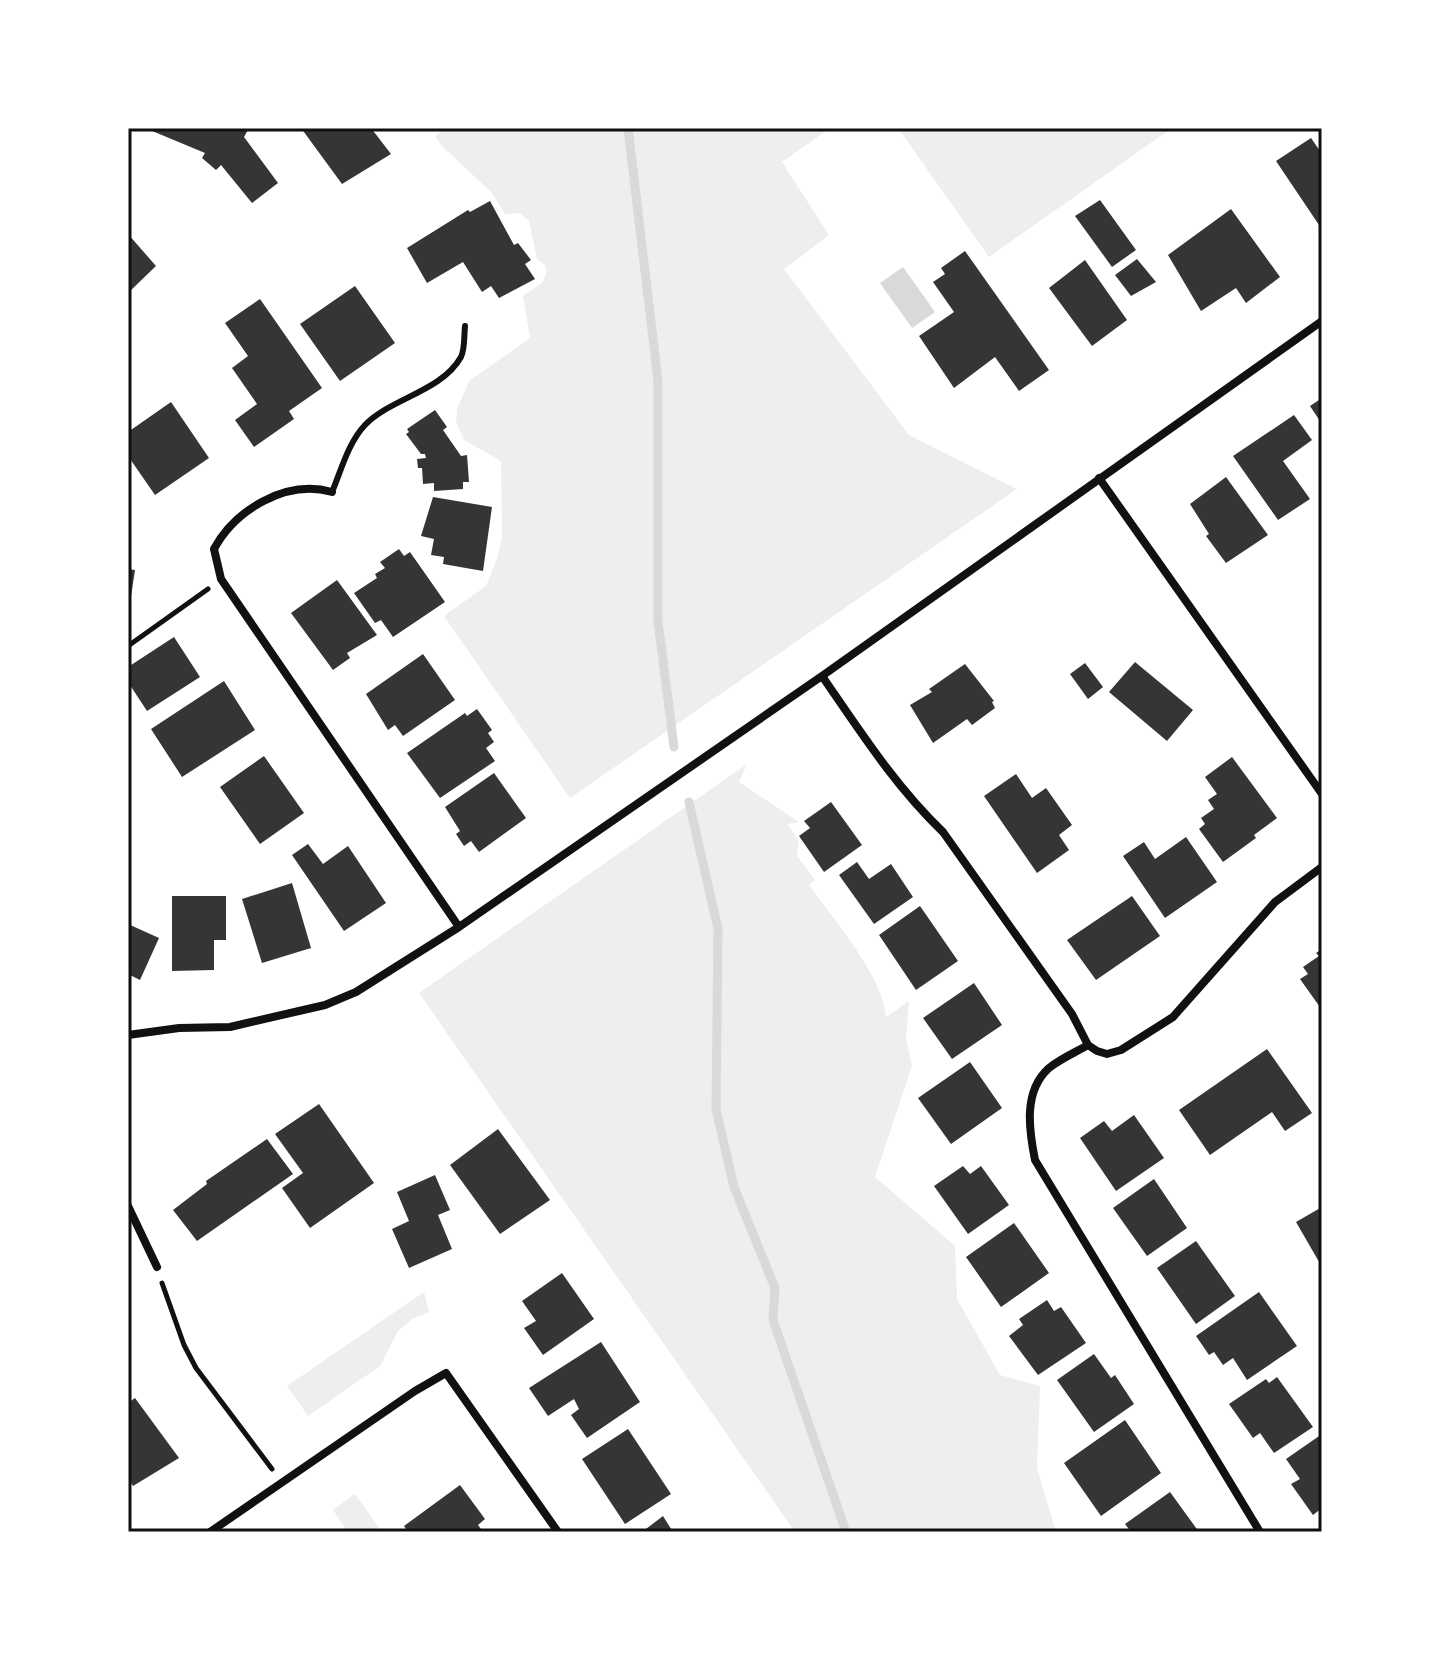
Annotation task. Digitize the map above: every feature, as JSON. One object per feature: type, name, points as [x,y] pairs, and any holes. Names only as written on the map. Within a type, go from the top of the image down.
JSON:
[{"type":"street","points":[[128,1035],[179,1028],[230,1027],[325,1005],[356,992],[459,927],[822,676],[1322,321]]},
{"type":"street","points":[[1099,478],[1322,794]]},
{"type":"street","points":[[332,492],[319,489],[284,492],[265,500],[239,518],[224,531],[214,549],[221,579],[459,927]]},
{"type":"street","points":[[822,676],[893,777],[917,807],[943,832],[1072,1014],[1088,1045],[1097,1051],[1107,1054],[1121,1050],[1173,1017],[1275,902],[1322,867]]},
{"type":"street","points":[[1088,1045],[1050,1068],[1037,1082],[1031,1102],[1029,1130],[1035,1160],[1260,1532]]},
{"type":"street","points":[[128,1206],[157,1267]]},
{"type":"street","points":[[210,1532],[446,1373],[558,1532]]},
{"type":"lane","points":[[332,492],[352,444],[365,424],[432,385],[452,368],[462,355],[465,326]]},
{"type":"path","points":[[128,646],[221,579]]},
{"type":"path","points":[[157,1267],[171,1311],[196,1368],[280,1483]]},
{"type":"shaded area","points":[[446,128],[830,128],[782,162],[829,235],[784,269],[909,435],[1017,489],[570,798],[444,616],[486,586],[502,537],[501,461],[464,440],[456,422],[457,409],[469,381],[530,338],[523,296],[542,283],[547,272],[545,265],[537,259],[529,221],[520,213],[505,214],[492,193],[442,146],[435,136]]},
{"type":"shaded area","points":[[898,128],[1172,128],[989,257]]},
{"type":"shaded area","points":[[903,267],[935,312],[912,328],[880,283]]},
{"type":"shaded area","points":[[747,764],[739,782],[799,822],[788,824],[799,841],[797,856],[815,880],[809,885],[867,967],[883,1001],[886,1017],[909,1001],[906,1039],[912,1066],[875,1177],[955,1246],[957,1299],[1000,1375],[1040,1386],[1037,1468],[1056,1532],[795,1532],[419,993]]},
{"type":"shaded area","points":[[424,1292],[429,1312],[412,1319],[398,1331],[380,1366],[308,1416],[287,1386]]},
{"type":"shaded area","points":[[355,1494],[382,1532],[348,1532],[333,1510]]},
{"type":"building","points":[[145,128],[249,128],[244,137],[278,183],[252,203],[221,165],[216,170],[202,158],[205,153]]},
{"type":"building","points":[[301,128],[371,128],[391,154],[342,184]]},
{"type":"building","points":[[1311,138],[1322,154],[1322,223],[1319,225],[1276,161]]},
{"type":"building","points":[[1100,200],[1136,250],[1112,267],[1075,216]]},
{"type":"building","points":[[490,201],[514,245],[518,243],[531,260],[525,264],[535,279],[499,298],[491,286],[482,292],[463,262],[427,283],[407,248],[468,210],[470,212]]},
{"type":"building","points":[[1231,209],[1280,277],[1246,303],[1236,288],[1201,311],[1168,255]]},
{"type":"building","points":[[128,234],[156,266],[128,293]]},
{"type":"building","points":[[965,251],[1049,370],[1019,391],[995,357],[954,388],[919,336],[954,312],[933,282],[945,274],[941,268]]},
{"type":"building","points":[[1137,259],[1156,282],[1131,296],[1115,275]]},
{"type":"building","points":[[1085,260],[1127,320],[1092,346],[1049,288]]},
{"type":"building","points":[[355,286],[395,343],[340,381],[300,324]]},
{"type":"building","points":[[260,299],[322,388],[289,411],[294,419],[254,447],[235,420],[257,404],[232,368],[248,356],[225,323]]},
{"type":"building","points":[[1322,398],[1322,424],[1310,406]]},
{"type":"building","points":[[171,402],[209,458],[155,495],[128,456],[128,432]]},
{"type":"building","points":[[435,410],[447,427],[443,430],[461,456],[467,455],[469,482],[463,482],[463,489],[434,491],[434,483],[423,484],[422,468],[418,468],[417,459],[426,458],[425,454],[421,454],[406,434],[409,432],[407,429]]},
{"type":"building","points":[[1294,415],[1312,440],[1283,461],[1310,499],[1278,520],[1233,456]]},
{"type":"building","points":[[1226,477],[1268,535],[1226,563],[1206,536],[1209,534],[1190,504]]},
{"type":"building","points":[[433,497],[492,507],[483,571],[443,564],[444,557],[431,555],[434,539],[421,536]]},
{"type":"building","points":[[399,549],[404,556],[410,552],[445,602],[393,637],[381,620],[375,623],[354,593],[377,578],[375,574],[385,568],[380,562]]},
{"type":"building","points":[[128,569],[135,570],[130,603],[128,603]]},
{"type":"building","points":[[337,580],[377,635],[347,653],[350,658],[333,670],[291,613]]},
{"type":"building","points":[[174,637],[200,677],[147,711],[128,682],[128,667]]},
{"type":"building","points":[[423,654],[455,700],[403,736],[395,725],[388,730],[366,694]]},
{"type":"building","points":[[1135,662],[1193,710],[1167,741],[1109,692]]},
{"type":"building","points":[[1085,663],[1103,687],[1088,699],[1070,674]]},
{"type":"building","points":[[965,664],[994,701],[995,708],[972,725],[967,719],[933,743],[910,705],[932,692],[929,689]]},
{"type":"building","points":[[224,681],[255,730],[182,777],[151,729]]},
{"type":"building","points":[[477,709],[492,730],[488,733],[494,742],[486,748],[495,761],[440,798],[407,753],[465,713],[467,716]]},
{"type":"building","points":[[264,756],[304,813],[260,844],[220,787]]},
{"type":"building","points":[[1232,757],[1277,818],[1223,862],[1199,829],[1205,824],[1201,818],[1214,809],[1208,800],[1217,794],[1205,777]]},
{"type":"building","points":[[494,773],[526,818],[479,852],[471,841],[464,846],[456,834],[460,831],[445,807]]},
{"type":"building","points":[[1016,774],[1032,798],[1046,788],[1072,825],[1059,835],[1069,850],[1037,873],[984,796]]},
{"type":"building","points":[[831,802],[862,845],[824,872],[799,836],[810,828],[804,821]]},
{"type":"building","points":[[1186,837],[1217,882],[1165,918],[1123,856],[1144,842],[1155,859]]},
{"type":"building","points":[[308,844],[323,864],[348,846],[386,903],[344,931],[292,855]]},
{"type":"building","points":[[857,862],[869,879],[891,864],[913,897],[874,924],[839,875]]},
{"type":"building","points":[[292,883],[311,948],[262,963],[242,899]]},
{"type":"building","points":[[172,896],[226,896],[226,940],[214,940],[214,970],[172,971]]},
{"type":"building","points":[[1132,896],[1160,936],[1096,980],[1067,940]]},
{"type":"building","points":[[920,906],[958,961],[916,990],[879,935]]},
{"type":"building","points":[[128,924],[159,938],[140,980],[128,974]]},
{"type":"building","points":[[1322,949],[1322,1010],[1300,979],[1308,974],[1303,967],[1319,956],[1316,953]]},
{"type":"building","points":[[974,983],[1002,1025],[952,1059],[923,1018]]},
{"type":"building","points":[[1267,1049],[1312,1113],[1285,1131],[1272,1112],[1210,1155],[1179,1110]]},
{"type":"building","points":[[970,1062],[1002,1108],[951,1144],[918,1098]]},
{"type":"building","points":[[319,1104],[374,1183],[310,1228],[282,1188],[303,1173],[275,1134]]},
{"type":"building","points":[[1134,1115],[1164,1158],[1116,1191],[1080,1138],[1104,1121],[1112,1131]]},
{"type":"building","points":[[498,1129],[550,1200],[500,1234],[450,1165]]},
{"type":"building","points":[[267,1139],[293,1174],[197,1241],[173,1210],[207,1184],[206,1181]]},
{"type":"building","points":[[963,1166],[970,1174],[981,1166],[1009,1205],[968,1234],[934,1186]]},
{"type":"building","points":[[435,1175],[450,1210],[438,1215],[452,1249],[409,1268],[392,1229],[409,1221],[397,1192]]},
{"type":"building","points":[[1154,1179],[1187,1228],[1147,1256],[1113,1208]]},
{"type":"building","points":[[1322,1207],[1322,1267],[1296,1222]]},
{"type":"building","points":[[1014,1223],[1049,1273],[1001,1307],[966,1257]]},
{"type":"building","points":[[1196,1241],[1235,1296],[1196,1324],[1157,1268]]},
{"type":"building","points":[[562,1273],[594,1319],[543,1355],[524,1328],[536,1321],[522,1301]]},
{"type":"building","points":[[1259,1292],[1297,1346],[1247,1380],[1233,1358],[1223,1365],[1214,1352],[1209,1355],[1196,1336]]},
{"type":"building","points":[[1047,1300],[1054,1311],[1061,1307],[1086,1343],[1038,1375],[1009,1336],[1023,1325],[1019,1319]]},
{"type":"building","points":[[601,1342],[640,1402],[587,1438],[571,1415],[579,1409],[574,1399],[548,1416],[529,1388]]},
{"type":"building","points":[[1094,1354],[1111,1378],[1115,1375],[1134,1404],[1094,1432],[1057,1380]]},
{"type":"building","points":[[1277,1377],[1313,1427],[1274,1453],[1260,1433],[1253,1438],[1229,1404],[1266,1379],[1269,1383]]},
{"type":"building","points":[[135,1398],[179,1458],[133,1486],[128,1478],[128,1403]]},
{"type":"building","points":[[1125,1420],[1161,1473],[1101,1516],[1064,1463]]},
{"type":"building","points":[[628,1429],[671,1494],[625,1524],[582,1459]]},
{"type":"building","points":[[1322,1434],[1322,1508],[1313,1515],[1291,1484],[1300,1479],[1286,1459]]},
{"type":"building","points":[[460,1485],[485,1519],[478,1525],[483,1532],[408,1532],[404,1526]]},
{"type":"building","points":[[1170,1492],[1199,1532],[1131,1532],[1125,1524]]},
{"type":"building","points":[[663,1516],[673,1532],[642,1532]]},
{"type":"waterway","points":[[628,128],[658,381],[658,621],[674,747]]},
{"type":"waterway","points":[[689,802],[718,929],[716,1109],[734,1187],[775,1288],[773,1320],[846,1532]]}]
